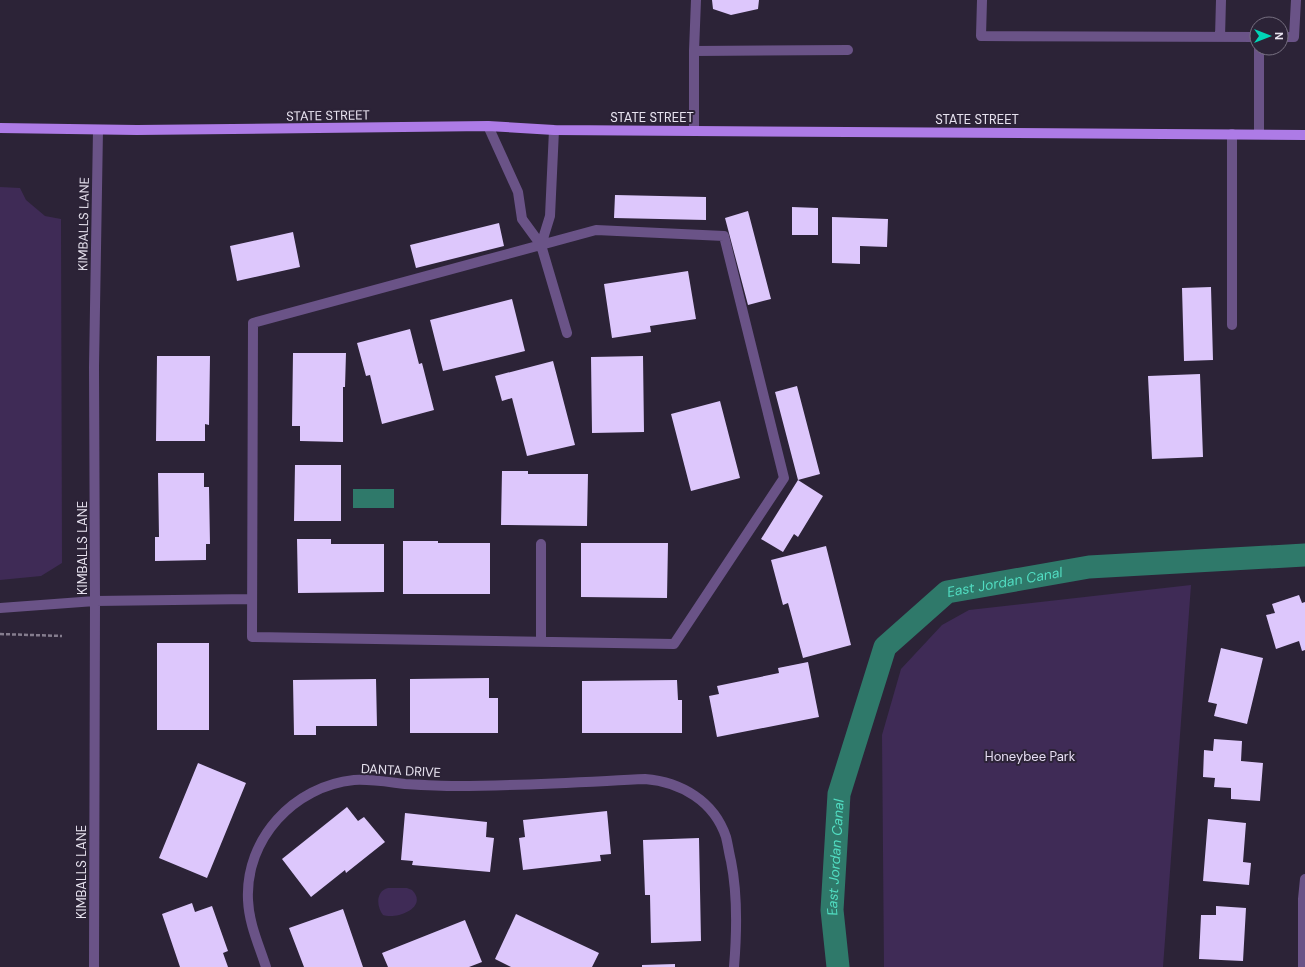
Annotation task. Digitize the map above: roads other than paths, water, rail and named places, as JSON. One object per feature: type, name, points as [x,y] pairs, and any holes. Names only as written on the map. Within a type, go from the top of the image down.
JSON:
[{"type":"main road","name":"STATE STREET","points":[[0,128],[98,130],[488,126],[554,130],[1305,135]]},
{"type":"street","points":[[694,130],[694,51],[696,0]]},
{"type":"street","points":[[982,0],[981,36],[1249,37]]},
{"type":"street","points":[[1220,37],[1221,0]]},
{"type":"street","points":[[1289,37],[1294,37],[1296,0]]},
{"type":"street","points":[[694,51],[848,50]]},
{"type":"street","points":[[1258,56],[1258,134]]},
{"type":"street","points":[[488,126],[518,192],[522,219],[541,245],[567,333]]},
{"type":"street","name":"KIMBALLS LANE","points":[[94,967],[94,367],[98,130]]},
{"type":"street","points":[[541,245],[550,216],[554,130]]},
{"type":"street","points":[[1232,134],[1232,325]]},
{"type":"street","points":[[596,230],[724,236],[784,478],[674,644],[252,637],[252,599],[253,322],[596,230]]},
{"type":"street","points":[[541,544],[541,642]]},
{"type":"street","points":[[0,608],[95,601],[252,599]]},
{"type":"street","name":"DANTA DRIVE","points":[[266,967],[253,930],[250,915],[248,899],[252,867],[257,852],[272,825],[294,803],[308,794],[338,783],[370,780],[453,786],[645,779],[670,783],[691,792],[708,807],[722,827],[726,838],[733,871],[737,904],[737,936],[734,967]]},
{"type":"street","points":[[1303,967],[1305,879]]},
{"type":"waterway","name":"East Jordan Canal","points":[[838,967],[832,910],[839,794],[885,647],[947,592],[1089,567],[1305,555]]},
{"type":"park label","name":"Honeybee Park","points":[[1030,756]]}]
